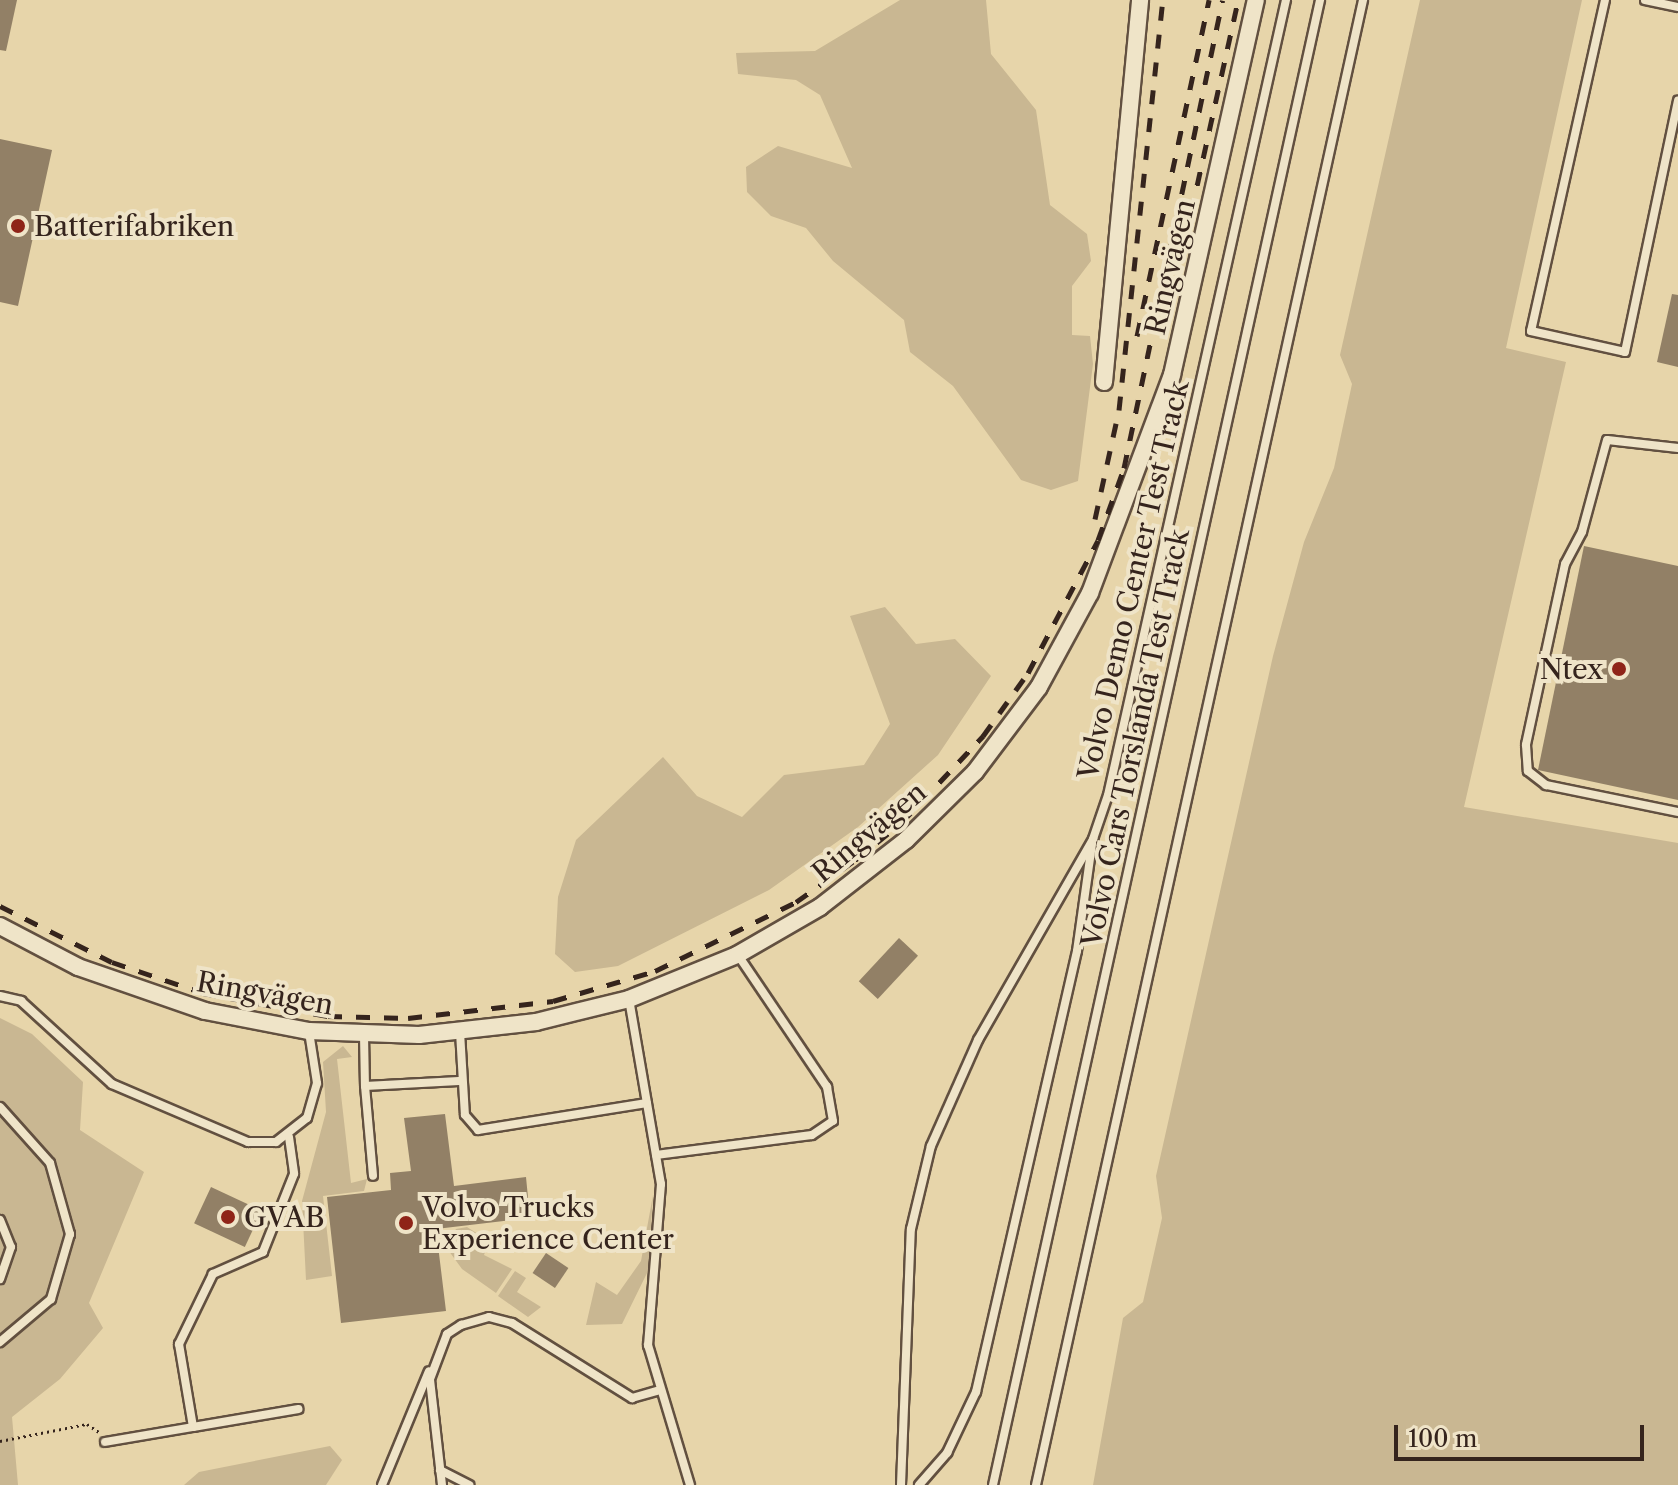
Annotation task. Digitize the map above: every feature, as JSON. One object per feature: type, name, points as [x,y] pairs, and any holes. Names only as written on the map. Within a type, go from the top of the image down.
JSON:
[{"type":"street","points":[[1104,382],[1140,0]]},
{"type":"street","name":"Ringvägen","points":[[0,926],[142,992],[309,1031],[364,1035],[460,1032],[629,999],[737,955],[820,907],[932,818],[1009,730],[1057,657],[1111,550],[1172,375],[1256,0]]},
{"type":"lane","name":"Volvo Demo Center Test Track","points":[[919,1485],[947,1453],[976,1392],[1077,951],[1093,839],[1120,749],[1286,0]]},
{"type":"lane","name":"Volvo Cars Torslanda Test Track","points":[[993,1485],[1320,0]]},
{"type":"lane","points":[[1036,1485],[1363,0]]},
{"type":"lane","points":[[1605,0],[1531,331],[1625,352],[1678,101]]},
{"type":"lane","points":[[1645,0],[1678,7]]},
{"type":"lane","points":[[1678,448],[1607,440],[1582,532],[1565,564],[1526,745],[1528,771],[1546,785],[1678,812]]},
{"type":"lane","name":"Volvo Demo Center Test Track","points":[[901,1485],[911,1229],[931,1146],[978,1040],[1093,839]]},
{"type":"lane","points":[[656,1155],[812,1135],[833,1121],[827,1087],[737,955]]},
{"type":"lane","points":[[0,996],[21,1001],[124,1091],[248,1142],[289,1137]]},
{"type":"lane","points":[[629,999],[656,1155],[663,1215],[646,1317],[657,1391],[690,1485]]},
{"type":"lane","points":[[193,1427],[179,1344],[213,1274],[263,1252],[294,1174],[289,1137],[315,1102],[309,1031]]},
{"type":"lane","points":[[460,1032],[459,1081],[465,1115],[478,1130],[647,1103]]},
{"type":"lane","points":[[364,1035],[373,1176]]},
{"type":"lane","points":[[365,1086],[459,1081]]},
{"type":"lane","points":[[0,1107],[50,1163],[70,1234],[51,1299],[0,1342]]},
{"type":"lane","points":[[0,1220],[11,1247],[0,1279]]},
{"type":"lane","points":[[382,1485],[447,1334],[489,1317],[512,1323],[632,1398],[657,1391]]},
{"type":"lane","points":[[432,1365],[442,1485]]},
{"type":"lane","points":[[105,1442],[298,1409]]},
{"type":"lane","points":[[440,1470],[469,1485]]},
{"type":"path","points":[[0,1441],[87,1424],[105,1442]]},
{"type":"shaded area","points":[[900,0],[986,0],[991,54],[1036,110],[1050,205],[1087,234],[1091,261],[1072,286],[1072,335],[1090,336],[1093,364],[1078,481],[1051,490],[1021,480],[953,386],[910,352],[904,320],[833,261],[806,228],[771,216],[747,192],[746,167],[778,146],[852,168],[820,95],[796,80],[738,74],[736,53],[815,51]]},
{"type":"shaded area","points":[[1420,0],[1582,0],[1506,348],[1566,362],[1464,807],[1678,843],[1678,1485],[1093,1485],[1123,1318],[1143,1302],[1162,1218],[1156,1176],[1273,656],[1304,542],[1334,468],[1352,384],[1340,355]]},
{"type":"shaded area","points":[[885,607],[916,644],[955,639],[991,676],[938,755],[858,827],[769,890],[618,966],[575,972],[555,954],[558,897],[576,840],[663,757],[697,796],[742,817],[784,775],[864,765],[890,724],[850,616]]},
{"type":"shaded area","points":[[0,1018],[32,1034],[83,1082],[80,1130],[144,1172],[89,1303],[103,1328],[60,1379],[12,1417],[18,1485],[0,1485]]},
{"type":"shaded area","points":[[343,1046],[352,1057],[337,1059],[351,1183],[367,1179],[364,1191],[323,1196],[332,1276],[306,1280],[302,1201],[326,1112],[323,1062]]},
{"type":"shaded area","points":[[653,1195],[648,1271],[622,1324],[586,1325],[596,1282],[617,1295],[641,1261]]},
{"type":"shaded area","points":[[467,1227],[489,1241],[484,1255],[512,1269],[496,1293],[462,1269],[446,1247],[456,1229]]},
{"type":"shaded area","points":[[515,1271],[526,1278],[517,1292],[541,1307],[528,1317],[498,1296]]},
{"type":"shaded area","points":[[330,1446],[342,1460],[326,1485],[184,1485],[199,1472]]},
{"type":"building","points":[[0,0],[17,0],[6,51],[0,50]]},
{"type":"building","name":"Batterifabriken","points":[[0,139],[52,150],[18,306],[0,302]]},
{"type":"building","points":[[1672,294],[1678,295],[1678,367],[1657,362]]},
{"type":"building","name":"Ntex","points":[[1584,546],[1678,566],[1678,800],[1538,770]]},
{"type":"building","points":[[899,938],[918,956],[878,999],[859,981]]},
{"type":"building","name":"Volvo Trucks Experience Center","points":[[445,1114],[454,1186],[526,1177],[530,1218],[436,1229],[446,1311],[341,1323],[327,1197],[391,1190],[390,1173],[411,1171],[404,1118]]},
{"type":"building","name":"GVAB","points":[[211,1187],[262,1211],[245,1247],[194,1223]]},
{"type":"building","points":[[546,1253],[568,1268],[555,1288],[533,1273]]},
{"type":"railway","points":[[1095,519],[1119,410],[1163,0]]},
{"type":"railway","points":[[1137,336],[1209,0]]},
{"type":"railway","points":[[0,906],[112,962],[203,993],[328,1016],[408,1018],[553,1001],[655,971],[796,902],[855,860],[901,823],[983,736],[1028,673],[1098,540],[1124,468],[1223,0]]},
{"type":"railway","points":[[1185,240],[1238,0]]},
{"type":"place","name":"Batterifabriken","points":[[18,226]]},
{"type":"place","name":"Ntex","points":[[1619,669]]},
{"type":"place","name":"GVAB","points":[[228,1217]]},
{"type":"place","name":"Volvo Trucks Experience Center","points":[[406,1223]]}]
